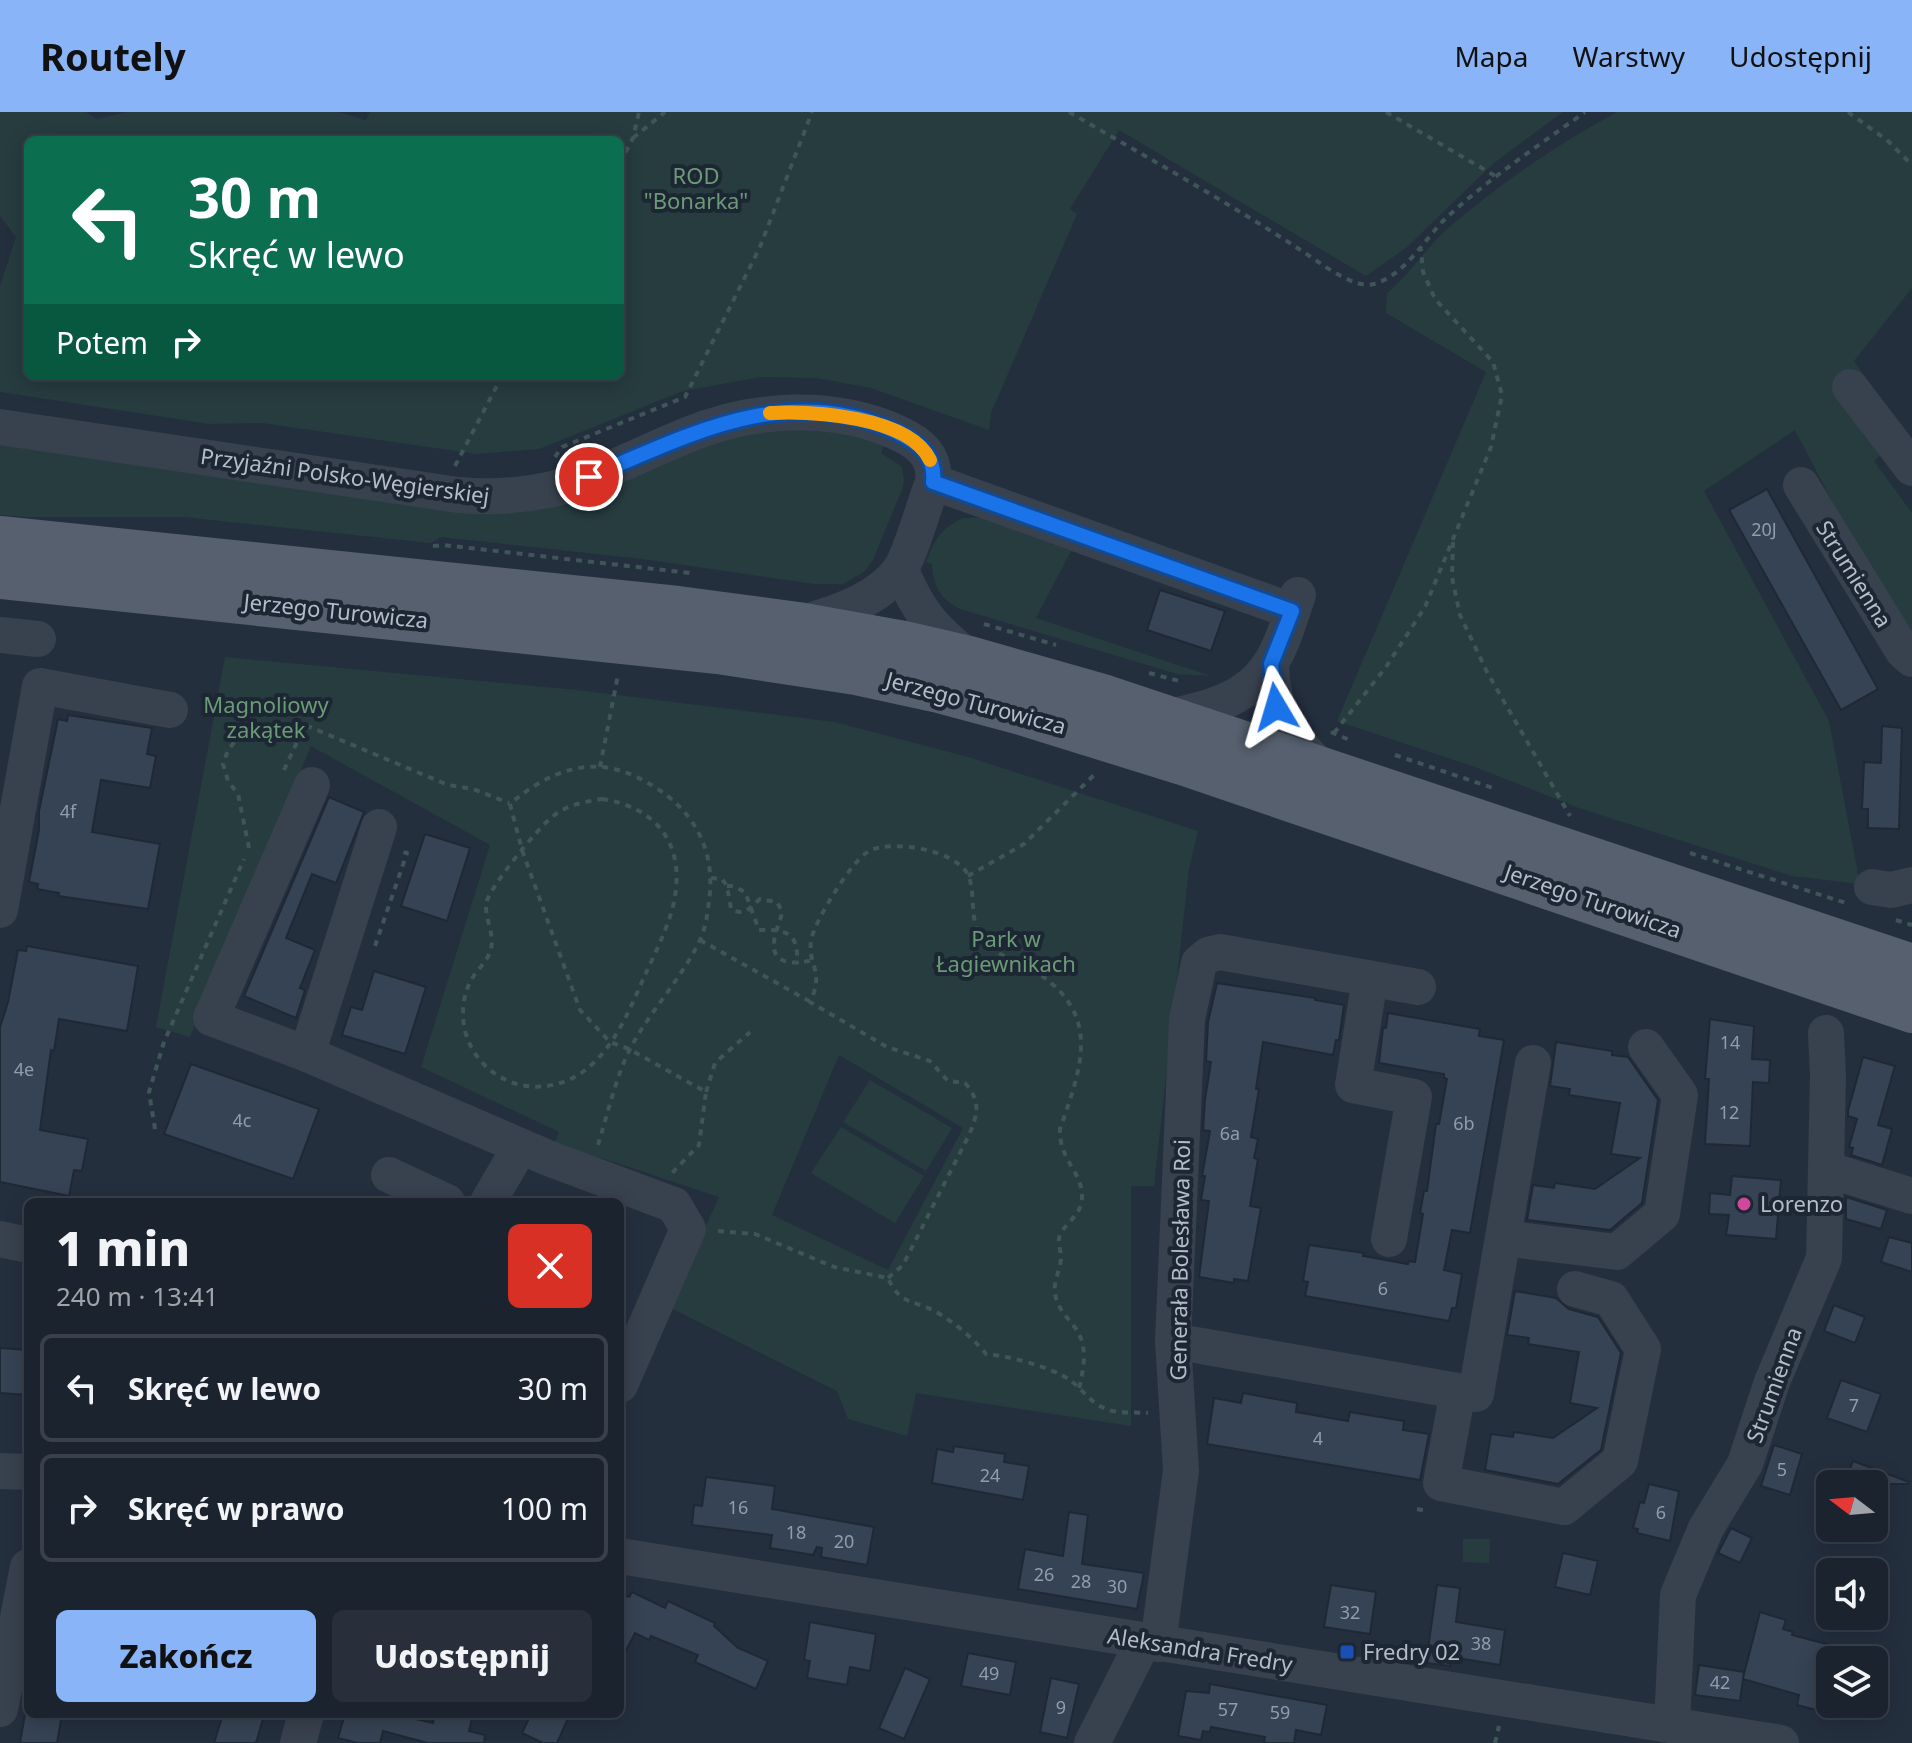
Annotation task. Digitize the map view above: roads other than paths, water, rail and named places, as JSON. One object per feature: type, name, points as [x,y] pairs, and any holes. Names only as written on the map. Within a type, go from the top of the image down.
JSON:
[{"type":"main road","name":"Jerzego Turowicza","points":[[0,538],[973,640],[1327,743],[1912,966]]},
{"type":"main road","name":"Jerzego Turowicza","points":[[0,577],[718,652],[856,673],[939,691],[1168,758],[1912,1011]]},
{"type":"street","points":[[1850,387],[1912,468]]},
{"type":"street","name":"Przyjaźni Polsko-Węgierskiej","points":[[0,427],[458,495],[500,497],[530,494],[574,483],[727,421],[771,413],[805,413],[857,419],[888,428],[914,441],[929,456],[933,482]]},
{"type":"street","points":[[798,624],[844,611],[901,570],[933,482],[1295,603],[1271,664],[1238,694],[1218,705],[1179,700]]},
{"type":"street","name":"Strumienna","points":[[1801,485],[1888,629],[1912,659]]},
{"type":"street","points":[[901,570],[920,611],[935,630],[973,640]]},
{"type":"street","points":[[0,635],[38,639]]},
{"type":"street","points":[[1271,664],[1276,707],[1301,747],[1327,743]]},
{"type":"street","points":[[0,910],[40,686],[170,710]]},
{"type":"street","points":[[312,785],[211,1018],[307,1054],[534,1152],[674,1205],[688,1229],[624,1376]]},
{"type":"street","points":[[307,1054],[379,827]]},
{"type":"street","points":[[1870,903],[1891,890],[1912,885]]},
{"type":"street","name":"Generała Bolesława Roi","points":[[1092,1743],[1150,1643],[1181,1471],[1173,1341],[1187,1019],[1199,963],[1208,955],[1220,952],[1370,979]]},
{"type":"street","points":[[1389,1239],[1414,1097],[1353,1085],[1370,979],[1418,987]]},
{"type":"street","name":"Strumienna","points":[[1672,1724],[1678,1595],[1706,1528],[1745,1464],[1772,1382],[1824,1258],[1826,1033]]},
{"type":"street","points":[[1503,1238],[1617,1252],[1662,1214],[1680,1095],[1646,1047]]},
{"type":"street","points":[[1173,1341],[1476,1394],[1533,1063]]},
{"type":"street","points":[[492,1198],[534,1152]]},
{"type":"street","points":[[1826,1169],[1912,1196]]},
{"type":"street","points":[[389,1175],[438,1198]]},
{"type":"street","points":[[0,1239],[24,1244]]},
{"type":"street","points":[[1458,1391],[1441,1483],[1564,1507],[1620,1461],[1643,1349],[1611,1299],[1575,1289]]},
{"type":"street","points":[[0,1471],[24,1472]]},
{"type":"street","name":"Aleksandra Fredry","points":[[624,1557],[1781,1743]]},
{"type":"street","points":[[0,1709],[24,1587]]},
{"type":"street","points":[[298,1743],[305,1718]]},
{"type":"place","name":"Lorenzo","points":[[1744,1204]]},
{"type":"place","name":"Fredry 02","points":[[1347,1652]]},
{"type":"park label","name":"ROD \"Bonarka\"","points":[[696,188]]},
{"type":"park label","name":"Magnoliowy zakątek","points":[[266,718]]},
{"type":"park label","name":"Park w Łagiewnikach","points":[[1006,952]]}]
